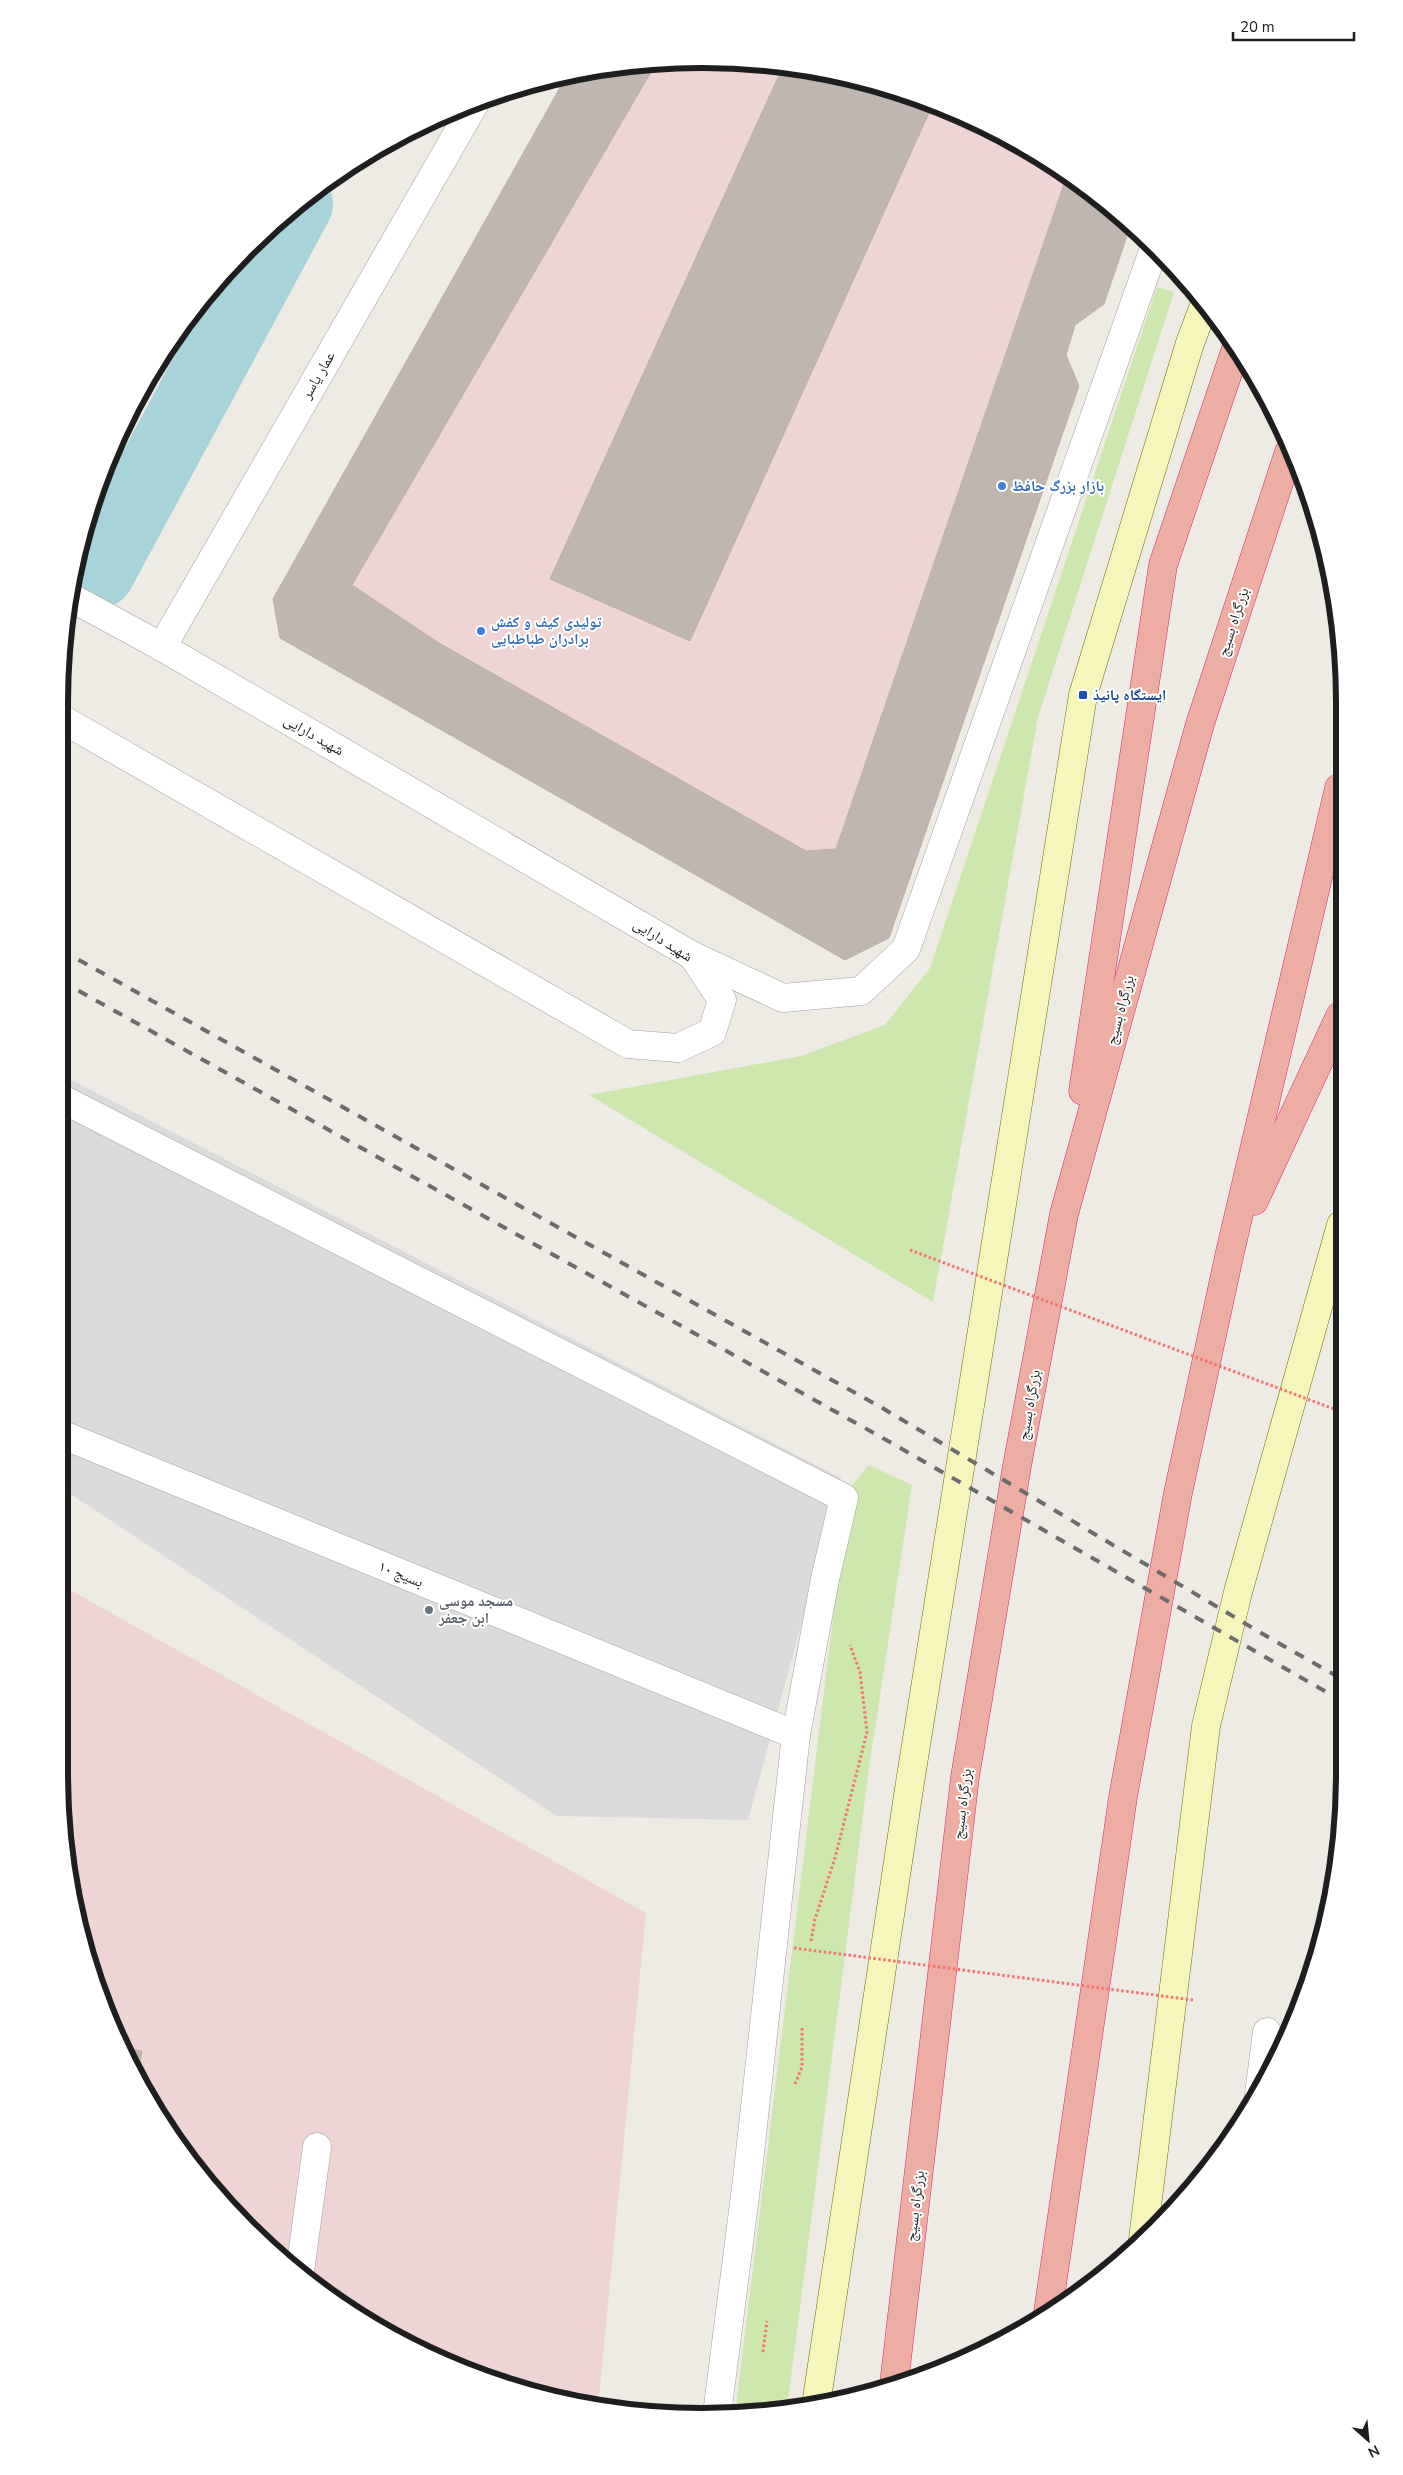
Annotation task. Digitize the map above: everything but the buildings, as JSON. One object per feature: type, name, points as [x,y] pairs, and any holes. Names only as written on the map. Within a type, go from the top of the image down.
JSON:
[{"type":"highway","points":[[1064,1214],[1163,565],[1234,356]]},
{"type":"highway","name":"بزرگراه بسیج","points":[[895,2377],[965,1777],[1017,1466],[1064,1214],[1200,724],[1287,459]]},
{"type":"highway","points":[[1049,2304],[1123,1797],[1178,1493],[1230,1252],[1336,801]]},
{"type":"highway","points":[[1230,1252],[1336,1025]]},
{"type":"main road","points":[[817,2396],[909,1789],[1083,696],[1190,343],[1201,313]]},
{"type":"main road","points":[[1146,2226],[1206,1726],[1238,1592],[1336,1243]]},
{"type":"street","name":"عمار یاسر","points":[[162,647],[471,112]]},
{"type":"street","points":[[693,956],[783,998],[861,991],[906,949],[1152,255]]},
{"type":"street","name":"شهید دارایی","points":[[68,723],[628,1044],[678,1048],[712,1032],[722,1000],[693,956],[162,647],[76,600]]},
{"type":"street","points":[[68,1102],[844,1498],[825,1579],[796,1734],[747,2180],[718,2407]]},
{"type":"street","name":"بسیج ۱۰","points":[[68,1436],[796,1734]]},
{"type":"street","points":[[1262,2069],[1267,2032]]},
{"type":"street","points":[[301,2264],[317,2147]]},
{"type":"path","points":[[910,1250],[1336,1410]]},
{"type":"path","points":[[794,1948],[1193,2000]]},
{"type":"shaded area","points":[[702,68],[784,73],[866,89],[944,116],[1019,152],[1054,174],[1128,233],[1104,304],[1075,325],[1066,355],[1079,386],[889,938],[845,960],[280,638],[273,599],[562,83],[619,73],[660,69]]},
{"type":"shaded area","points":[[68,1078],[841,1478],[748,1820],[557,1816],[68,1492]]},
{"type":"shaded area","points":[[68,1589],[646,1913],[599,2399],[537,2386],[459,2359],[384,2323],[349,2301],[283,2250],[253,2222],[225,2192],[174,2126],[133,2054],[116,2016],[89,1938],[80,1897],[69,1815]]},
{"type":"green space","points":[[1157,287],[1174,292],[1038,717],[933,1302],[589,1095],[801,1056],[885,1025],[930,968]]},
{"type":"green space","points":[[869,1465],[912,1485],[868,1775],[788,2401],[736,2406],[849,1489]]},
{"type":"waterway","points":[[99,572],[288,221]]},
{"type":"railway","points":[[68,954],[884,1409],[1336,1676]]},
{"type":"railway","points":[[68,985],[881,1437],[1336,1698]]},
{"type":"place","name":"بازار بزرگ حافظ","points":[[1002,486]]},
{"type":"place","name":"تولیدی کیف و کفش برادران طباطبایی","points":[[481,631]]},
{"type":"place","name":"ایستگاه پانیذ","points":[[1083,695]]},
{"type":"place","name":"مسجد موسی ابن جعفر","points":[[429,1610]]}]
